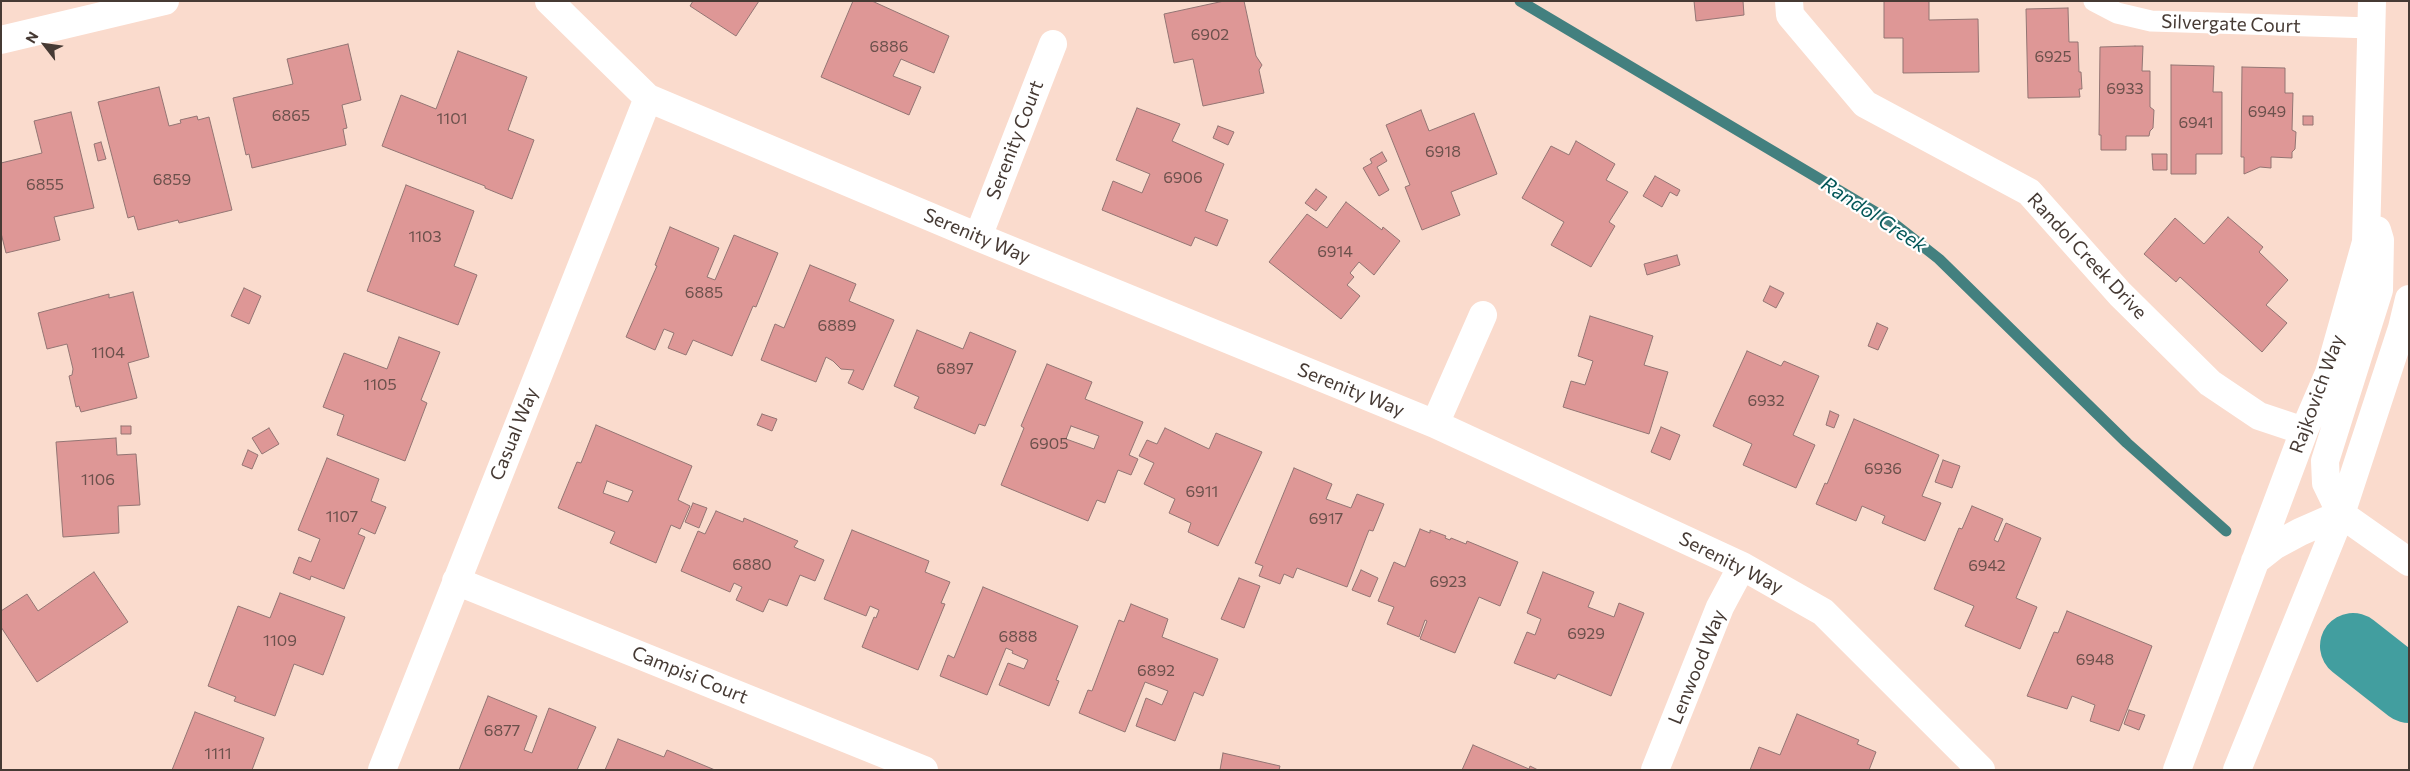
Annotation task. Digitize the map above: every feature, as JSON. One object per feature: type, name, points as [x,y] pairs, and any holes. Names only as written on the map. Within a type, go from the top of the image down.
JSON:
[{"type":"street","points":[[1,40],[166,1]]},
{"type":"street","name":"Serenity Way","points":[[549,1],[648,98],[978,237],[1435,424],[1742,566],[1823,612],[1981,770]]},
{"type":"street","name":"Randol Creek Drive","points":[[1789,1],[1790,15],[1865,104],[2029,192],[2120,294],[2210,383],[2259,416],[2304,431]]},
{"type":"street","name":"Rajkovich Way","points":[[2177,770],[2304,431],[2329,372],[2366,242],[2372,1]]},
{"type":"street","name":"Serenity Court","points":[[978,237],[1052,44]]},
{"type":"street","name":"Casual Way","points":[[382,770],[648,98]]},
{"type":"street","points":[[2367,201],[2380,240],[2378,290],[2326,461],[2326,483],[2341,514],[2409,562]]},
{"type":"street","points":[[2237,770],[2341,514],[2402,328],[2409,299]]},
{"type":"street","points":[[1435,424],[1482,316]]},
{"type":"street","points":[[2255,561],[2274,546],[2341,514]]},
{"type":"street","name":"Lenwood Way","points":[[1655,770],[1720,607],[1742,566]]},
{"type":"street","name":"Campisi Court","points":[[456,581],[924,770]]},
{"type":"lane","name":"Silvergate Court","points":[[2094,1],[2117,13],[2151,21],[2371,28]]},
{"type":"building","points":[[693,1],[759,1],[736,36],[690,6]]},
{"type":"building","points":[[853,1],[872,1],[949,36],[934,73],[901,59],[893,76],[921,87],[909,115],[821,77]]},
{"type":"building","points":[[1224,1],[1244,1],[1256,56],[1262,65],[1259,70],[1264,93],[1203,106],[1193,59],[1174,63],[1164,14]]},
{"type":"building","points":[[1694,1],[1743,1],[1744,15],[1696,21]]},
{"type":"building","points":[[1884,1],[1929,1],[1929,20],[1978,19],[1979,72],[1903,73],[1903,38],[1884,38]]},
{"type":"building","points":[[2068,8],[2069,42],[2078,42],[2079,72],[2081,72],[2082,89],[2079,89],[2080,97],[2028,98],[2026,9]]},
{"type":"building","points":[[348,44],[361,100],[342,105],[347,128],[343,129],[346,145],[252,168],[249,154],[246,155],[233,98],[293,84],[287,59]]},
{"type":"building","points":[[2143,46],[2142,71],[2150,71],[2150,107],[2154,110],[2153,128],[2149,136],[2126,136],[2126,150],[2101,150],[2101,135],[2099,135],[2100,47]]},
{"type":"building","points":[[458,51],[527,77],[508,130],[534,140],[512,199],[485,188],[485,186],[382,146],[401,95],[436,109]]},
{"type":"building","points":[[2171,65],[2214,66],[2213,92],[2222,92],[2222,154],[2196,154],[2196,174],[2171,174]]},
{"type":"building","points":[[2242,67],[2285,68],[2285,93],[2293,93],[2292,130],[2296,132],[2295,149],[2292,152],[2292,158],[2271,157],[2271,168],[2260,167],[2244,174],[2244,157],[2241,157]]},
{"type":"building","points":[[159,87],[169,126],[181,123],[180,120],[197,116],[198,120],[209,117],[232,210],[179,223],[178,220],[138,230],[134,216],[128,218],[98,102]]},
{"type":"building","points":[[1137,108],[1180,124],[1172,141],[1224,164],[1205,211],[1228,220],[1217,246],[1195,237],[1191,246],[1102,210],[1113,181],[1142,193],[1150,174],[1116,160]]},
{"type":"building","points":[[1421,110],[1429,131],[1474,113],[1497,174],[1451,192],[1460,215],[1422,230],[1405,187],[1410,185],[1386,125]]},
{"type":"building","points":[[71,112],[94,208],[54,217],[60,240],[6,253],[1,233],[1,163],[42,153],[34,121]]},
{"type":"building","points":[[2303,116],[2313,116],[2313,125],[2303,125]]},
{"type":"building","points":[[1218,126],[1234,132],[1228,145],[1213,138]]},
{"type":"building","points":[[1576,141],[1615,164],[1606,180],[1628,192],[1609,222],[1615,226],[1591,267],[1551,245],[1564,222],[1522,198],[1551,146],[1569,155]]},
{"type":"building","points":[[101,142],[106,159],[98,161],[94,144]]},
{"type":"building","points":[[1382,152],[1387,161],[1377,167],[1389,190],[1379,196],[1363,168],[1372,163],[1370,159]]},
{"type":"building","points":[[2152,154],[2167,154],[2167,170],[2153,170]]},
{"type":"building","points":[[1655,176],[1680,190],[1677,196],[1670,192],[1662,207],[1643,196]]},
{"type":"building","points":[[406,185],[474,211],[454,266],[477,275],[458,325],[367,291]]},
{"type":"building","points":[[1316,189],[1327,197],[1316,211],[1305,203]]},
{"type":"building","points":[[1346,202],[1382,230],[1383,227],[1400,241],[1374,275],[1359,262],[1350,273],[1354,277],[1347,285],[1360,296],[1341,319],[1269,262],[1307,214],[1327,228]]},
{"type":"building","points":[[2228,217],[2263,247],[2259,252],[2288,280],[2266,305],[2287,323],[2262,352],[2180,277],[2176,282],[2144,254],[2175,218],[2204,244]]},
{"type":"building","points":[[670,227],[719,248],[707,277],[715,280],[734,235],[778,253],[756,307],[753,306],[732,356],[693,340],[686,355],[668,348],[674,333],[664,329],[655,350],[626,337],[657,266],[655,265]]},
{"type":"building","points":[[1677,255],[1680,265],[1647,275],[1644,264]]},
{"type":"building","points":[[810,265],[856,284],[849,301],[894,320],[863,390],[848,383],[854,370],[841,369],[826,357],[816,382],[761,360],[775,324],[784,328]]},
{"type":"building","points":[[1770,286],[1784,293],[1776,308],[1763,301]]},
{"type":"building","points":[[244,288],[261,296],[249,324],[231,316]]},
{"type":"building","points":[[133,292],[149,357],[128,363],[137,398],[81,412],[79,406],[76,407],[69,376],[72,375],[73,369],[67,344],[47,349],[38,313],[109,294],[109,298]]},
{"type":"building","points":[[1590,316],[1653,336],[1644,365],[1668,372],[1649,434],[1563,407],[1571,381],[1585,385],[1593,361],[1578,356]]},
{"type":"building","points":[[1877,323],[1888,328],[1878,350],[1868,346]]},
{"type":"building","points":[[917,330],[963,349],[970,332],[1016,351],[985,426],[979,424],[975,434],[914,408],[919,397],[894,386]]},
{"type":"building","points":[[399,337],[440,352],[421,400],[427,403],[405,461],[337,435],[344,415],[323,407],[344,353],[387,369]]},
{"type":"building","points":[[1747,351],[1781,366],[1784,361],[1819,376],[1793,435],[1815,445],[1796,488],[1743,465],[1752,444],[1713,426]]},
{"type":"building","points":[[1047,364],[1092,382],[1085,399],[1143,422],[1129,455],[1138,459],[1131,475],[1118,470],[1105,503],[1097,500],[1088,521],[1001,485],[1024,428],[1021,426]],"holes":[[[1071,426],[1099,436],[1094,449],[1066,439]]]},
{"type":"building","points":[[1830,411],[1839,415],[1834,428],[1826,425]]},
{"type":"building","points":[[762,414],[777,419],[772,431],[757,425]]},
{"type":"building","points":[[1854,419],[1939,455],[1922,496],[1941,503],[1925,541],[1882,523],[1885,516],[1862,506],[1856,521],[1816,504],[1825,483],[1827,484]]},
{"type":"building","points":[[596,425],[692,466],[678,500],[690,506],[680,529],[671,525],[656,563],[610,543],[615,532],[558,508],[577,462],[581,463]],"holes":[[[607,481],[633,491],[628,502],[603,493]]]},
{"type":"building","points":[[121,426],[131,426],[131,434],[121,434]]},
{"type":"building","points":[[1661,427],[1680,435],[1670,460],[1651,452]]},
{"type":"building","points":[[269,428],[279,444],[262,454],[252,438]]},
{"type":"building","points":[[1165,428],[1209,449],[1216,433],[1262,452],[1218,546],[1188,532],[1191,523],[1169,513],[1175,499],[1144,484],[1154,463],[1139,456],[1147,440],[1157,444]]},
{"type":"building","points":[[116,438],[117,455],[136,454],[140,505],[118,506],[119,533],[63,537],[56,442]]},
{"type":"building","points":[[248,450],[258,455],[252,469],[242,465]]},
{"type":"building","points":[[327,458],[379,479],[371,501],[386,507],[375,534],[361,528],[358,534],[365,537],[344,589],[311,576],[310,580],[293,573],[299,557],[311,562],[320,539],[298,530]]},
{"type":"building","points":[[1943,460],[1960,466],[1952,488],[1935,482]]},
{"type":"building","points":[[1294,468],[1332,484],[1326,499],[1351,508],[1357,494],[1384,504],[1373,531],[1369,530],[1347,587],[1297,568],[1293,578],[1284,574],[1280,584],[1259,576],[1263,566],[1255,563]]},
{"type":"building","points":[[693,503],[707,508],[699,528],[685,522]]},
{"type":"building","points":[[1972,506],[2003,519],[1994,540],[1998,542],[2006,523],[2041,538],[2016,598],[2037,607],[2020,649],[1965,626],[1974,606],[1934,589],[1959,528],[1962,529]]},
{"type":"building","points":[[716,511],[743,522],[744,518],[798,541],[794,547],[824,560],[815,581],[800,575],[787,606],[769,599],[763,612],[736,600],[742,587],[734,583],[730,592],[681,571],[698,531],[705,534]]},
{"type":"building","points":[[1420,529],[1430,533],[1430,530],[1446,536],[1445,538],[1450,540],[1451,538],[1466,544],[1467,541],[1518,562],[1500,606],[1479,597],[1455,653],[1420,639],[1427,621],[1425,620],[1419,637],[1387,624],[1394,607],[1378,601],[1394,562],[1405,567]]},
{"type":"building","points":[[852,530],[929,561],[925,572],[950,582],[941,603],[945,604],[918,670],[862,647],[874,617],[876,618],[879,610],[870,606],[866,616],[824,599]]},
{"type":"building","points":[[1361,570],[1378,578],[1370,597],[1352,590]]},
{"type":"building","points":[[94,572],[128,622],[37,682],[1,627],[1,611],[27,594],[38,611]]},
{"type":"building","points":[[1543,572],[1594,592],[1588,607],[1614,617],[1619,603],[1644,613],[1611,696],[1558,674],[1555,679],[1514,663],[1527,632],[1535,635],[1541,619],[1527,613]]},
{"type":"building","points":[[1239,578],[1260,586],[1244,628],[1221,619]]},
{"type":"building","points":[[983,587],[1078,626],[1056,680],[1059,681],[1049,706],[999,685],[1008,663],[1024,669],[1028,660],[1012,653],[1013,651],[1006,648],[987,695],[940,676],[948,655],[954,658]]},
{"type":"building","points":[[280,593],[345,617],[323,675],[294,664],[275,716],[234,701],[236,697],[208,686],[238,606],[270,618]]},
{"type":"building","points":[[1131,604],[1168,619],[1162,637],[1218,659],[1203,696],[1194,692],[1175,741],[1136,726],[1146,698],[1162,705],[1168,691],[1145,682],[1125,732],[1079,713],[1088,690],[1092,691],[1119,620],[1124,622]]},
{"type":"building","points":[[2067,611],[2152,646],[2119,731],[2090,721],[2095,705],[2072,696],[2067,709],[2027,696],[2054,632],[2058,633]]},
{"type":"building","points":[[488,696],[537,716],[524,750],[532,753],[549,708],[596,727],[577,770],[459,770]]},
{"type":"building","points":[[2129,710],[2145,715],[2139,730],[2124,724]]},
{"type":"building","points":[[195,712],[264,738],[252,770],[172,770]]},
{"type":"building","points":[[1797,714],[1859,740],[1857,744],[1876,752],[1869,770],[1750,770],[1759,747],[1780,755]]},
{"type":"building","points":[[618,739],[664,757],[667,750],[715,770],[605,770]]},
{"type":"building","points":[[1473,745],[1529,769],[1530,766],[1538,770],[1462,770]]},
{"type":"building","points":[[1223,753],[1280,766],[1279,770],[1220,770]]},
{"type":"waterway","name":"Randol Creek","points":[[1520,1],[1892,222],[1939,259],[2127,443],[2226,531]]},
{"type":"waterway","name":"Randol Creek","points":[[2353,646],[2409,690]]}]
